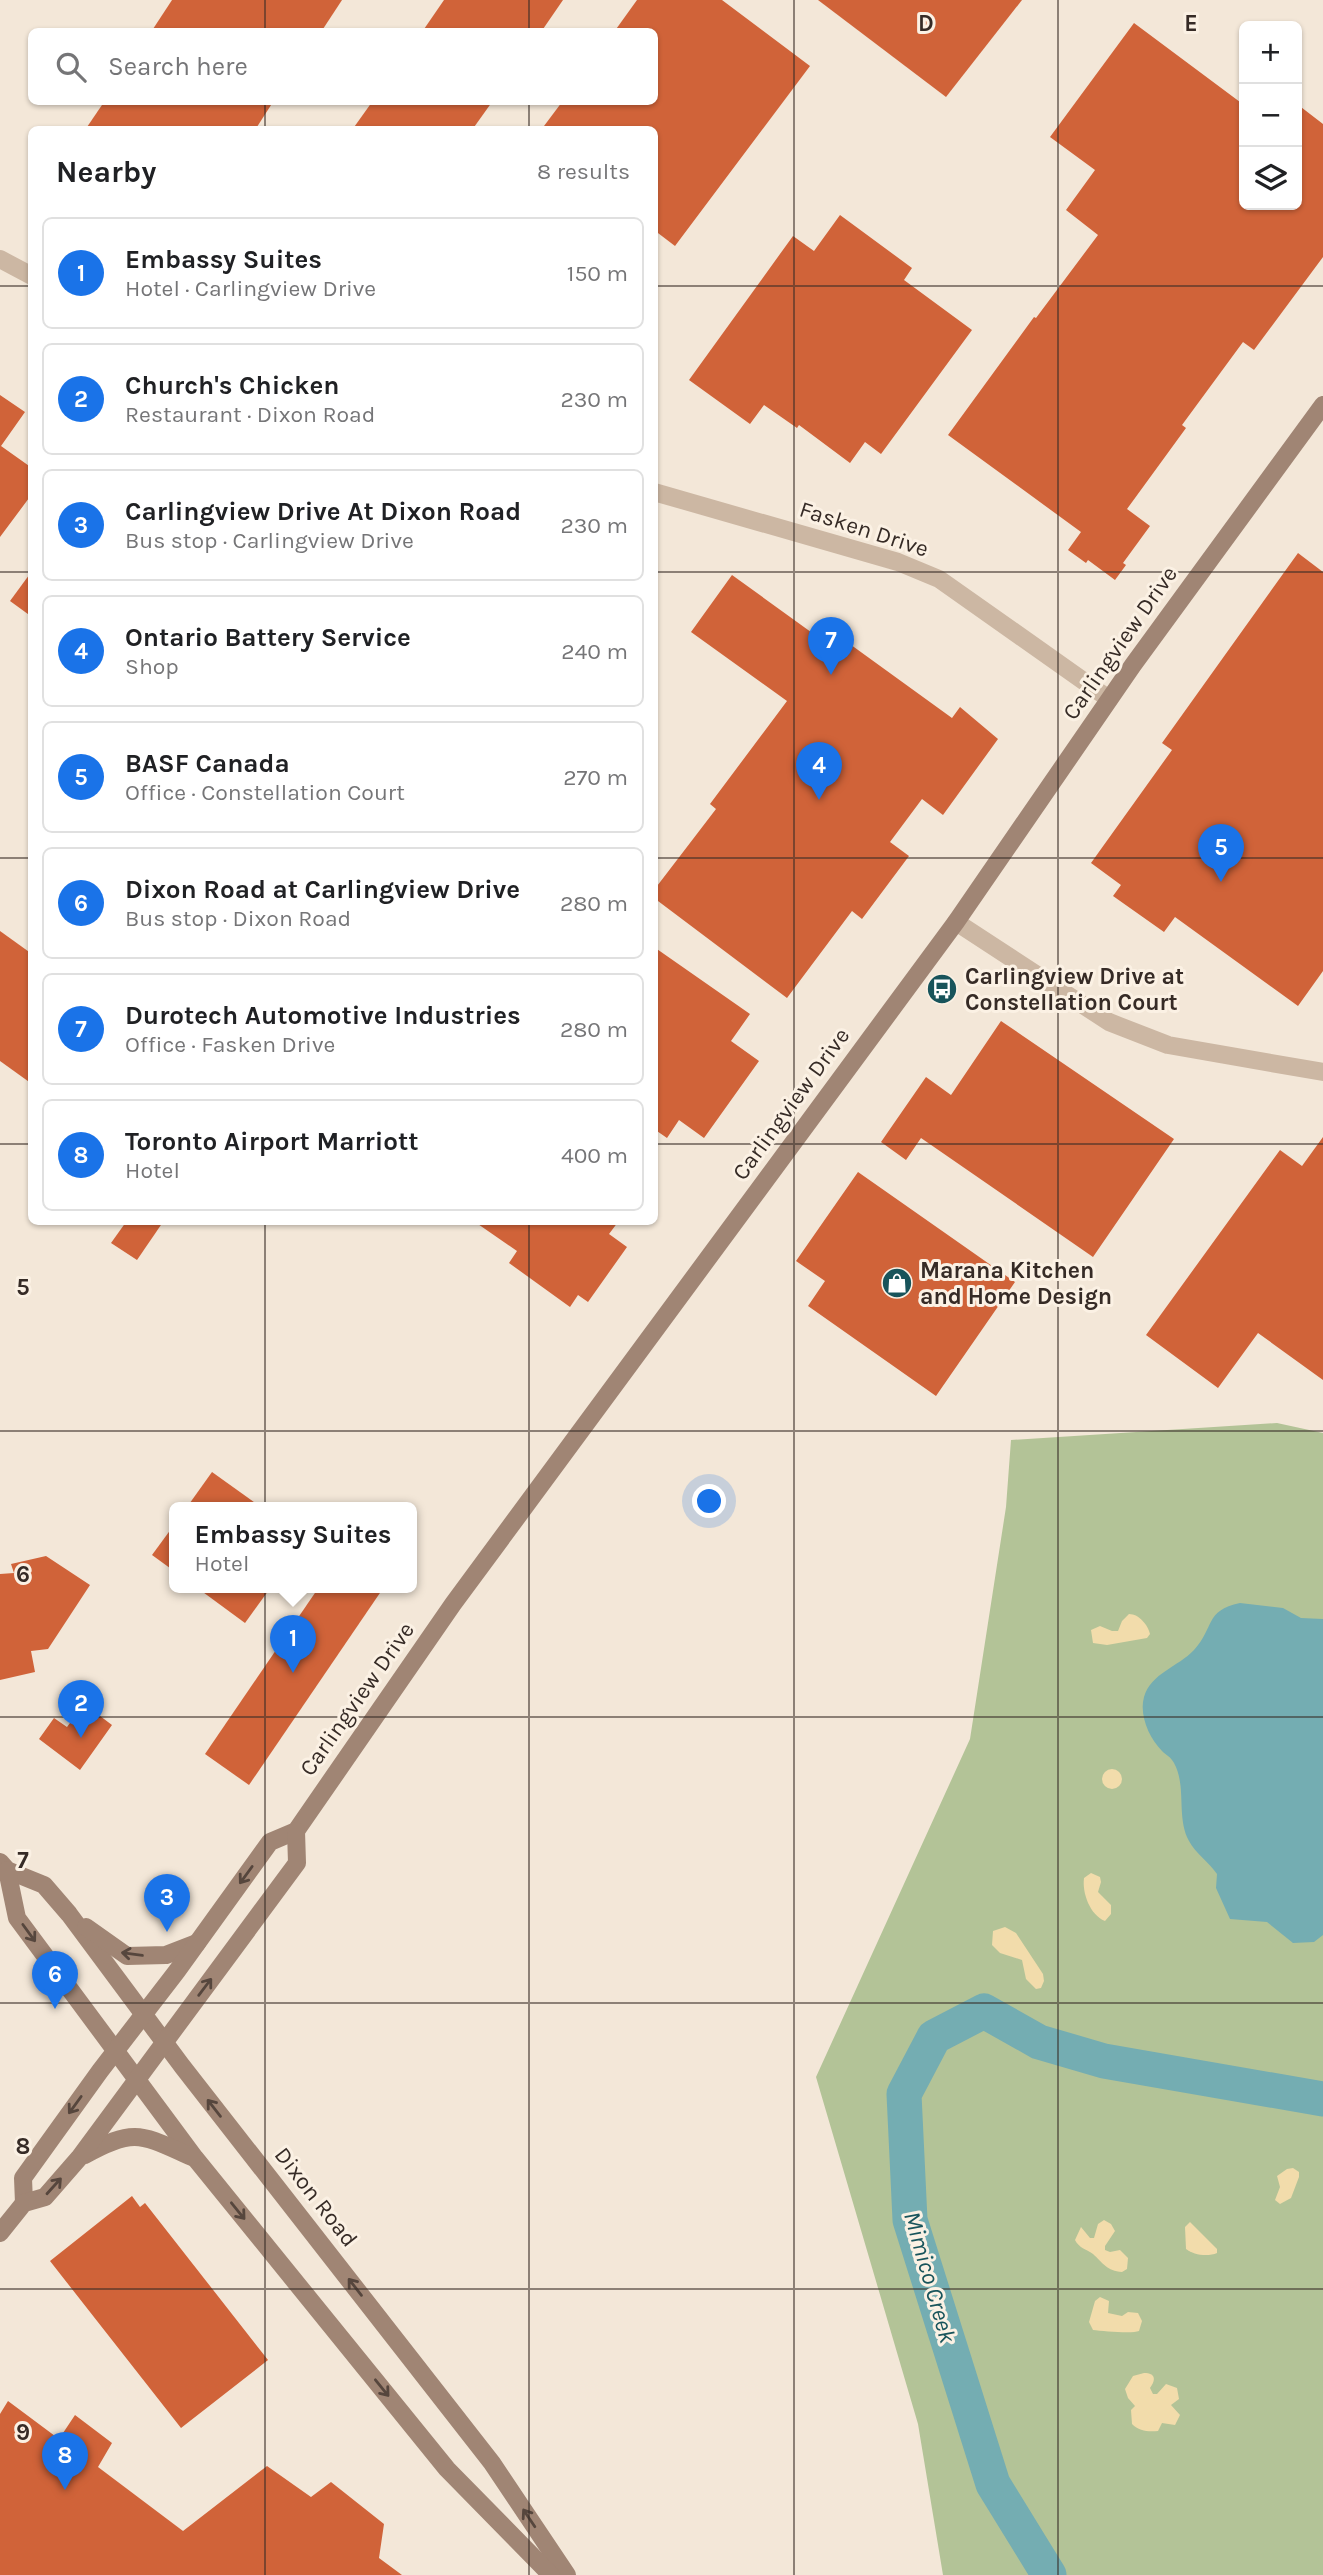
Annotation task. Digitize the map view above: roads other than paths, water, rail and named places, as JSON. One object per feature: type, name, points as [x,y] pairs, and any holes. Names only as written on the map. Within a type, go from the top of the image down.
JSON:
[{"type":"main road","name":"Carlingview Drive","points":[[23,2203],[23,2178],[270,1842],[296,1831],[453,1604],[956,922],[1109,699],[1323,405]]},
{"type":"main road","name":"Carlingview Drive","points":[[0,2233],[23,2203],[45,2196],[79,2158],[297,1863],[296,1831]]},
{"type":"main road","name":"Dixon Road","points":[[4,1866],[44,1885],[69,1914],[492,2463],[567,2575]]},
{"type":"main road","name":"Dixon Road","points":[[4,1866],[17,1918],[195,2158],[447,2469],[551,2575]]},
{"type":"main road","points":[[69,1914],[127,1956],[166,1955],[198,1943]]},
{"type":"main road","points":[[79,2158],[121,2137],[145,2137],[195,2158]]},
{"type":"street","points":[[0,259],[28,274]]},
{"type":"street","name":"Fasken Drive","points":[[658,493],[898,562],[939,579],[1109,699]]},
{"type":"street","points":[[956,922],[1109,1022],[1168,1045],[1323,1072]]},
{"type":"water","points":[[1240,1603],[1283,1608],[1301,1618],[1323,1619],[1323,1935],[1314,1942],[1293,1943],[1267,1922],[1230,1919],[1216,1888],[1217,1874],[1192,1845],[1185,1832],[1178,1772],[1174,1763],[1153,1740],[1144,1719],[1144,1697],[1153,1682],[1194,1650],[1215,1615]]},
{"type":"waterway","name":"Mimico Creek","points":[[1049,2575],[993,2484],[910,2220],[904,2094],[934,2037],[984,2011],[1039,2042],[1104,2061],[1323,2099]]},
{"type":"place","name":"Durotech Automotive Industries","points":[[831,675]]},
{"type":"place","name":"Ontario Battery Service","points":[[819,800]]},
{"type":"place","name":"BASF Canada","points":[[1221,882]]},
{"type":"place","name":"Carlingview Drive at Constellation Court","points":[[942,989]]},
{"type":"place","name":"Marana Kitchen and Home Design","points":[[897,1283]]},
{"type":"place","name":"Embassy Suites","points":[[293,1673]]},
{"type":"place","name":"Church's Chicken","points":[[81,1738]]},
{"type":"place","name":"Carlingview Drive At Dixon Road","points":[[167,1932]]},
{"type":"place","name":"Dixon Road at Carlingview Drive","points":[[55,2009]]},
{"type":"place","name":"Toronto Airport Marriott","points":[[65,2490]]}]
